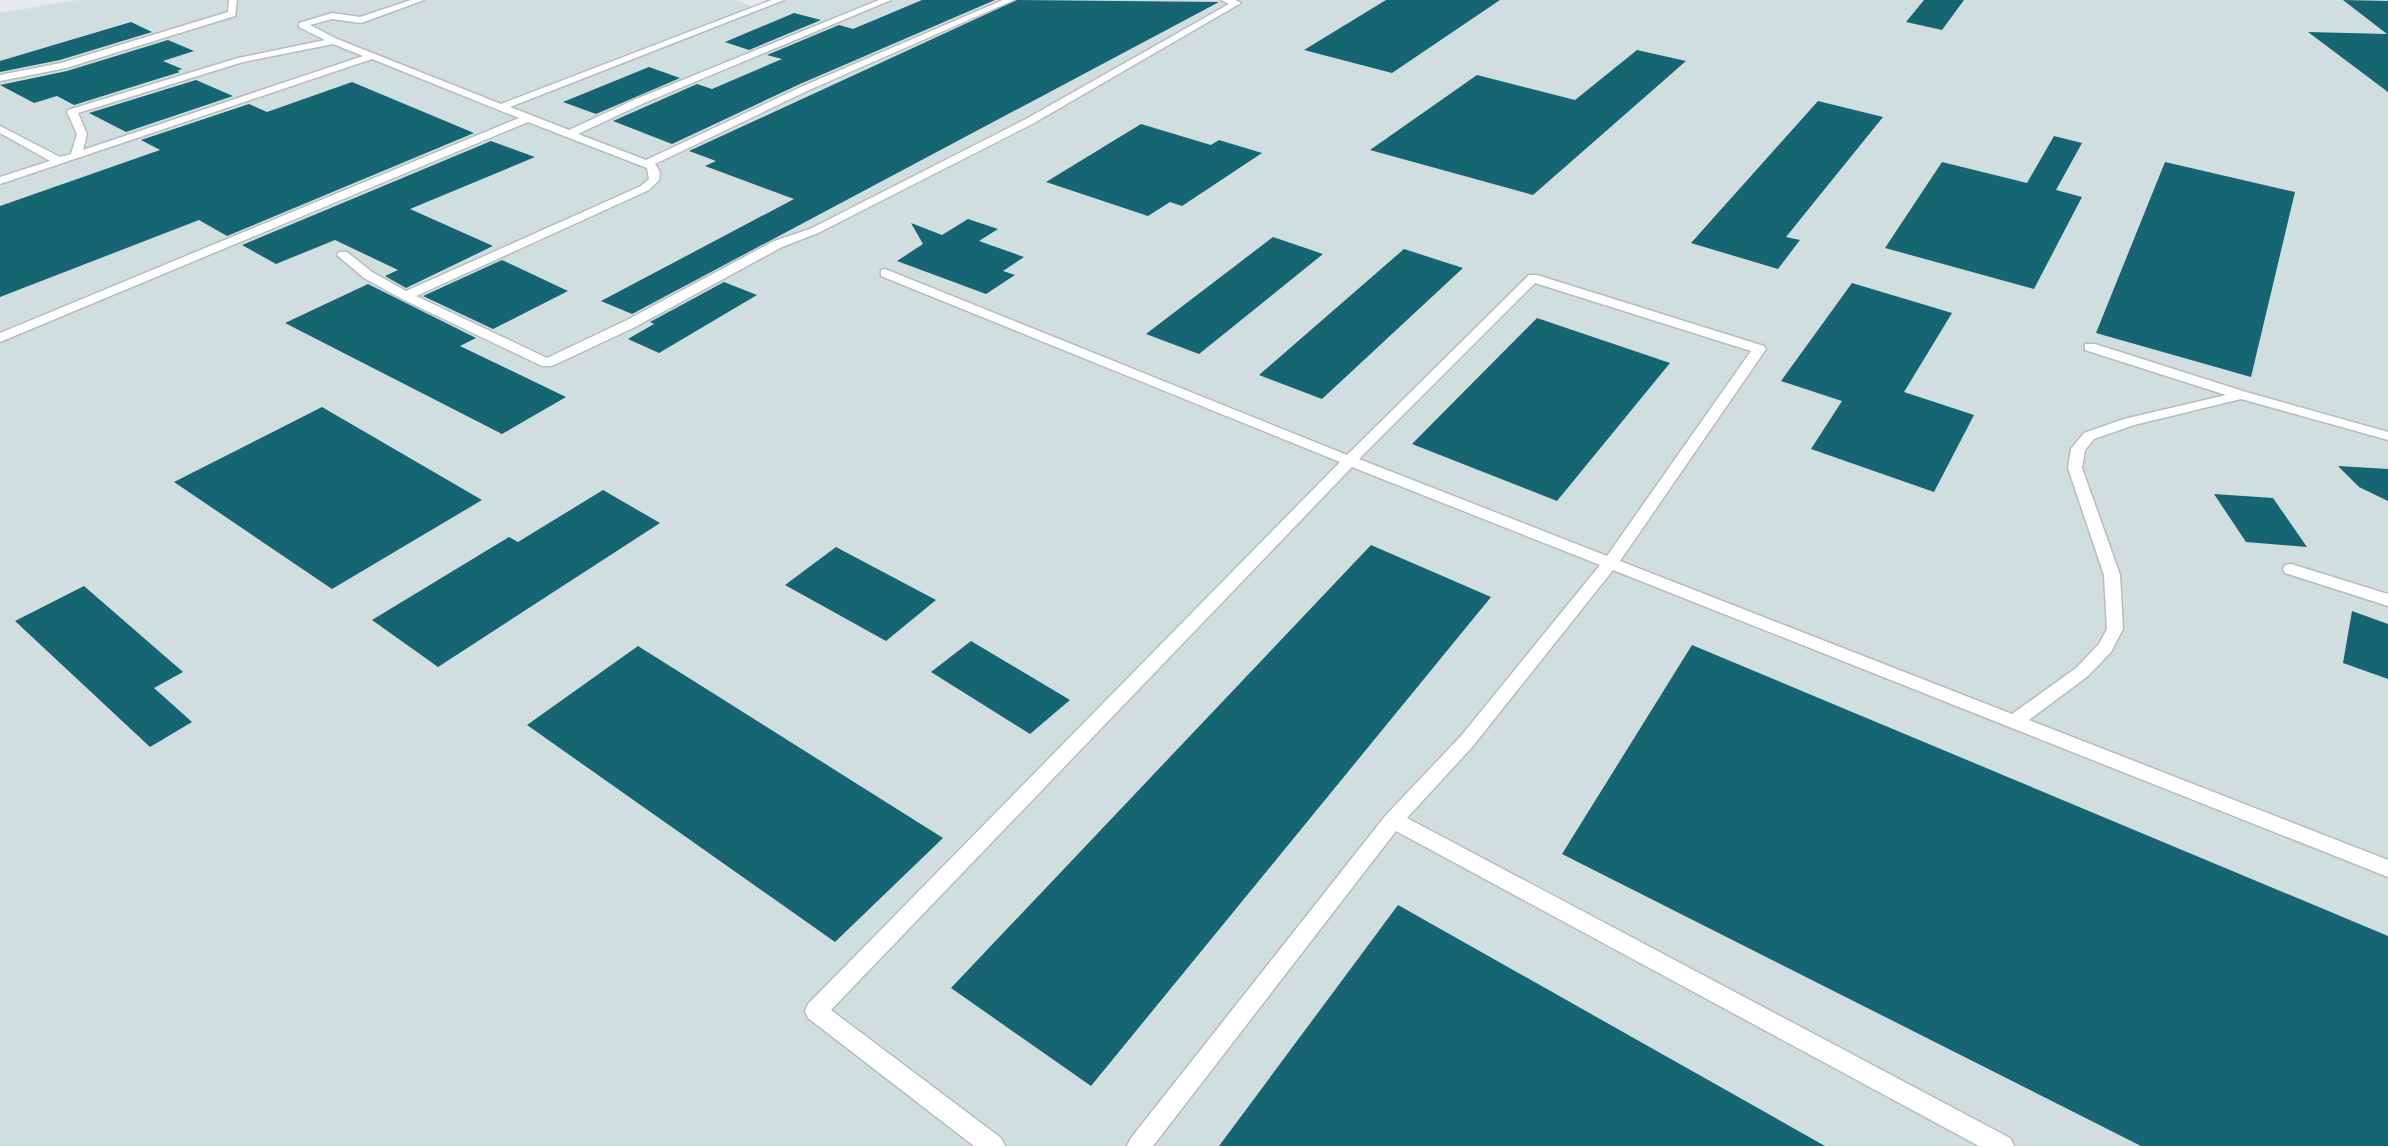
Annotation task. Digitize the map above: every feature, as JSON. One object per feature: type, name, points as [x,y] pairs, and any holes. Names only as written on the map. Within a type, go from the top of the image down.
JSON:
[{"type":"lane","points":[[0,78],[63,66],[232,14],[233,0]]},
{"type":"lane","points":[[406,296],[645,188],[654,180],[655,172],[646,164],[334,41],[302,25],[332,16],[361,20],[420,0]]},
{"type":"lane","points":[[501,107],[780,0]]},
{"type":"lane","points":[[570,134],[640,101],[887,0]]},
{"type":"lane","points":[[646,164],[804,89],[1010,0]]},
{"type":"lane","points":[[343,255],[368,275],[406,296],[547,363],[630,324],[778,244],[826,225],[1030,121],[1237,1]]},
{"type":"lane","points":[[76,155],[82,134],[72,112],[241,60],[334,41]]},
{"type":"lane","points":[[0,181],[372,56]]},
{"type":"lane","points":[[0,338],[528,118]]},
{"type":"lane","points":[[0,129],[59,161]]},
{"type":"lane","points":[[885,273],[1349,461],[2388,869]]},
{"type":"lane","points":[[993,1146],[816,1011],[1349,461],[1533,278],[1759,349],[1610,563],[1467,741],[1393,820],[1139,1146]]},
{"type":"lane","points":[[2090,347],[2241,395],[2388,436]]},
{"type":"lane","points":[[2014,722],[2082,672],[2105,648],[2115,629],[2112,575],[2075,468],[2078,449],[2089,436],[2129,422],[2241,395]]},
{"type":"lane","points":[[2291,569],[2388,600]]},
{"type":"lane","points":[[1393,820],[2002,1146]]},
{"type":"shaded area","points":[[78,0],[735,0],[752,6],[770,0],[2388,0],[2388,1146],[0,1146],[0,13]]},
{"type":"building","points":[[922,0],[995,0],[800,84],[672,144],[613,121],[697,84],[712,89],[782,59],[767,55],[839,25],[853,29]]},
{"type":"building","points":[[1017,0],[1219,2],[632,314],[601,301],[794,199],[705,166],[716,161],[689,151]]},
{"type":"building","points":[[1386,0],[1500,0],[1392,73],[1304,50]]},
{"type":"building","points":[[1924,0],[1964,0],[1942,30],[1906,22]]},
{"type":"building","points":[[2343,0],[2388,1],[2388,92],[2308,32],[2387,34]]},
{"type":"building","points":[[794,13],[821,20],[749,50],[725,42]]},
{"type":"building","points":[[131,22],[152,32],[60,60],[0,72],[0,61]]},
{"type":"building","points":[[168,40],[194,51],[163,61],[182,69],[177,71],[180,72],[74,105],[57,96],[34,103],[0,85],[67,71]]},
{"type":"building","points":[[1637,50],[1686,61],[1533,195],[1370,150],[1477,75],[1575,100]]},
{"type":"building","points":[[649,67],[680,78],[596,114],[563,102]]},
{"type":"building","points":[[196,80],[233,96],[126,132],[89,113]]},
{"type":"building","points":[[352,82],[474,133],[227,236],[199,220],[0,297],[0,206],[160,150],[141,140],[249,104],[267,112]]},
{"type":"building","points":[[1818,101],[1883,117],[1786,237],[1800,240],[1778,269],[1691,243]]},
{"type":"building","points":[[1141,124],[1211,145],[1219,140],[1262,153],[1182,206],[1170,202],[1148,216],[1046,182]]},
{"type":"building","points":[[2054,136],[2082,143],[2056,190],[2082,197],[2034,289],[1885,248],[1942,162],[2027,183]]},
{"type":"building","points":[[491,141],[535,157],[410,209],[493,246],[406,288],[385,276],[398,270],[335,240],[276,264],[242,245]]},
{"type":"building","points":[[2165,162],[2295,192],[2251,377],[2096,333]]},
{"type":"building","points":[[968,219],[998,229],[979,241],[1024,257],[1003,271],[1015,275],[986,294],[897,261],[923,244],[911,223],[942,235]]},
{"type":"building","points":[[1273,237],[1323,254],[1199,354],[1146,334]]},
{"type":"building","points":[[1404,249],[1463,268],[1322,399],[1259,375]]},
{"type":"building","points":[[502,260],[568,291],[493,329],[423,296]]},
{"type":"building","points":[[724,282],[757,295],[659,353],[628,339],[654,324],[650,322]]},
{"type":"building","points":[[1852,283],[1952,313],[1904,392],[1974,415],[1934,492],[1811,449],[1842,401],[1781,381]]},
{"type":"building","points":[[368,284],[476,338],[460,346],[566,397],[502,434],[285,323]]},
{"type":"building","points":[[1537,318],[1670,363],[1557,501],[1412,444]]},
{"type":"building","points":[[322,407],[482,500],[332,589],[174,482]]},
{"type":"building","points":[[2338,466],[2388,469],[2388,501],[2359,487]]},
{"type":"building","points":[[603,490],[660,523],[438,667],[372,620],[509,537],[518,542]]},
{"type":"building","points":[[2214,494],[2273,498],[2307,547],[2246,542]]},
{"type":"building","points":[[1371,545],[1491,597],[1091,1086],[951,988]]},
{"type":"building","points":[[836,547],[936,600],[886,641],[785,585]]},
{"type":"building","points":[[84,586],[183,672],[154,688],[192,722],[150,747],[15,621]]},
{"type":"building","points":[[2352,611],[2388,624],[2388,679],[2343,663]]},
{"type":"building","points":[[971,641],[1070,700],[1030,734],[931,672]]},
{"type":"building","points":[[1692,645],[2388,936],[2388,1146],[2141,1146],[1562,854]]},
{"type":"building","points":[[638,646],[943,838],[835,942],[527,725]]},
{"type":"building","points":[[1398,905],[1825,1146],[1219,1146]]}]
